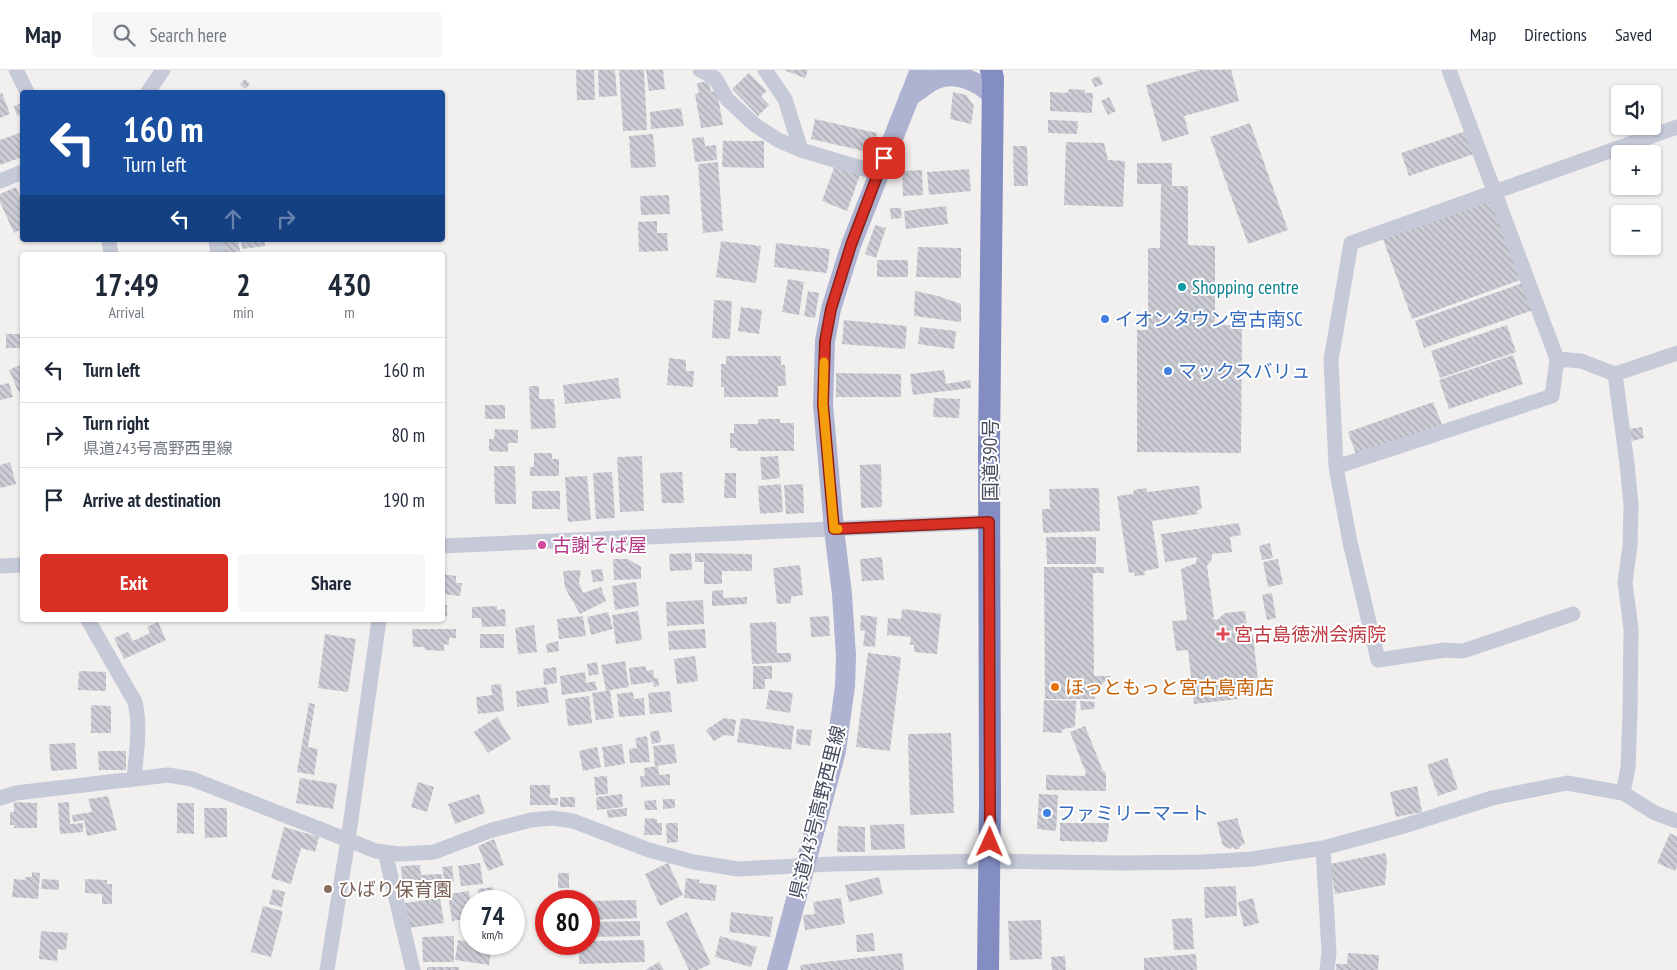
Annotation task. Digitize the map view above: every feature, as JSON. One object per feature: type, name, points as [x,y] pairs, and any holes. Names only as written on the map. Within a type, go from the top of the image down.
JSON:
[{"type":"highway","name":"国道390号","points":[[988,970],[990,861],[989,522],[993,79]]},
{"type":"main road","name":"県道243号高野西里線","points":[[777,970],[836,750],[845,686],[846,656],[842,594],[823,404],[825,341],[831,309],[848,254],[878,173],[920,70]]},
{"type":"main road","points":[[908,98],[939,78],[956,76],[982,86],[993,79]]},
{"type":"street","points":[[16,70],[26,90]]},
{"type":"street","points":[[149,90],[163,70]]},
{"type":"street","points":[[700,70],[715,78],[727,98],[755,125],[778,140],[802,150],[878,173]]},
{"type":"street","points":[[765,70],[785,99],[802,150]]},
{"type":"street","points":[[1336,467],[1552,396],[1557,359],[1449,70]]},
{"type":"street","points":[[1573,614],[1463,651],[1445,650],[1378,660],[1350,542],[1336,467],[1330,360],[1351,243],[1677,127]]},
{"type":"street","points":[[0,181],[20,173]]},
{"type":"street","points":[[1557,359],[1581,361],[1615,374],[1677,353]]},
{"type":"street","points":[[1615,374],[1631,505],[1630,546],[1625,582],[1631,629],[1630,713],[1628,768],[1623,793]]},
{"type":"street","points":[[445,546],[989,522]]},
{"type":"street","points":[[0,566],[20,565]]},
{"type":"street","points":[[89,622],[135,702],[138,724],[134,779]]},
{"type":"street","points":[[327,970],[348,840],[379,622]]},
{"type":"street","points":[[0,798],[16,793],[168,775],[192,779],[376,851],[400,854],[434,852],[492,830],[531,820],[552,818],[573,821],[649,850],[694,862],[738,869],[805,865],[990,861],[1122,863],[1252,860],[1323,848],[1404,826],[1492,798],[1567,783],[1623,793],[1655,813],[1677,821]]},
{"type":"street","points":[[1323,848],[1329,952],[1327,970]]},
{"type":"street","points":[[385,852],[414,970]]},
{"type":"building","points":[[576,70],[594,70],[595,100],[577,100]]},
{"type":"building","points":[[598,70],[615,70],[617,96],[599,97]]},
{"type":"building","points":[[619,70],[644,70],[647,130],[623,131]]},
{"type":"building","points":[[646,70],[663,70],[665,89],[649,91]]},
{"type":"building","points":[[784,70],[808,70],[805,78]]},
{"type":"building","points":[[1200,70],[1231,70],[1239,101],[1184,116],[1189,134],[1162,142],[1146,85]]},
{"type":"building","points":[[749,73],[767,91],[761,96],[769,105],[758,116],[732,89]]},
{"type":"building","points":[[1099,76],[1103,84],[1095,87],[1091,79]]},
{"type":"building","points":[[245,79],[250,84],[245,89],[240,84]]},
{"type":"building","points":[[709,81],[711,92],[717,91],[723,125],[701,128],[695,94],[699,93],[697,83]]},
{"type":"building","points":[[1069,89],[1085,90],[1085,93],[1093,93],[1092,113],[1050,111],[1050,92],[1067,93]]},
{"type":"building","points":[[953,92],[966,95],[974,106],[971,124],[950,119]]},
{"type":"building","points":[[2,93],[10,114],[0,118],[0,94]]},
{"type":"building","points":[[1109,97],[1116,111],[1108,115],[1101,101]]},
{"type":"building","points":[[20,104],[20,115],[17,116],[14,106]]},
{"type":"building","points":[[681,108],[684,126],[651,129],[650,112]]},
{"type":"building","points":[[815,119],[877,133],[873,153],[811,139]]},
{"type":"building","points":[[1048,120],[1078,121],[1077,134],[1048,133]]},
{"type":"building","points":[[1250,123],[1288,230],[1248,244],[1210,137]]},
{"type":"building","points":[[1469,130],[1477,153],[1409,176],[1401,153]]},
{"type":"building","points":[[20,133],[20,158],[0,165],[0,140]]},
{"type":"building","points":[[653,134],[656,167],[631,168],[629,136]]},
{"type":"building","points":[[704,137],[705,146],[716,145],[717,160],[695,162],[692,138]]},
{"type":"building","points":[[723,141],[764,141],[764,168],[722,167]]},
{"type":"building","points":[[1066,142],[1104,143],[1108,160],[1125,161],[1123,207],[1064,205]]},
{"type":"building","points":[[1013,146],[1027,146],[1028,186],[1014,186]]},
{"type":"building","points":[[718,162],[723,231],[703,233],[698,164]]},
{"type":"building","name":"Shopping centre","points":[[1137,163],[1172,163],[1172,186],[1188,186],[1188,245],[1215,246],[1215,325],[1242,325],[1241,453],[1137,452],[1137,330],[1148,330],[1148,248],[1160,248],[1161,184],[1137,184]]},
{"type":"building","points":[[835,165],[860,175],[847,211],[822,201]]},
{"type":"building","points":[[969,169],[971,191],[929,195],[927,172]]},
{"type":"building","points":[[922,170],[923,195],[903,196],[902,171]]},
{"type":"building","points":[[16,187],[20,196],[20,230],[14,233],[0,202],[0,194]]},
{"type":"building","points":[[669,195],[670,214],[641,215],[640,196]]},
{"type":"building","points":[[1493,199],[1523,279],[1412,319],[1383,239]]},
{"type":"building","points":[[946,206],[948,224],[906,229],[904,211]]},
{"type":"building","points":[[890,208],[901,208],[902,218],[891,219]]},
{"type":"building","points":[[657,221],[657,233],[667,233],[668,251],[639,252],[638,222]]},
{"type":"building","points":[[875,225],[886,228],[876,258],[865,254]]},
{"type":"building","points":[[721,241],[761,246],[756,283],[716,277]]},
{"type":"building","points":[[223,242],[238,242],[240,251],[225,252]]},
{"type":"building","points":[[241,242],[264,242],[265,246],[242,249]]},
{"type":"building","points":[[776,243],[830,249],[827,273],[774,267]]},
{"type":"building","points":[[918,247],[961,248],[961,278],[916,277]]},
{"type":"building","points":[[877,260],[908,260],[908,277],[877,277]]},
{"type":"building","points":[[788,279],[804,282],[799,315],[782,312]]},
{"type":"building","points":[[1523,283],[1533,310],[1424,348],[1415,321]]},
{"type":"building","points":[[808,291],[819,293],[815,318],[804,316]]},
{"type":"building","points":[[915,291],[961,304],[961,322],[914,316]]},
{"type":"building","points":[[714,300],[732,301],[730,339],[712,338]]},
{"type":"building","points":[[741,307],[762,310],[759,334],[738,331]]},
{"type":"building","points":[[844,320],[907,326],[905,349],[842,344]]},
{"type":"building","points":[[1507,325],[1516,352],[1440,378],[1431,351]]},
{"type":"building","points":[[920,327],[956,331],[954,349],[918,344]]},
{"type":"building","points":[[6,334],[20,334],[20,348],[6,348]]},
{"type":"building","points":[[1513,355],[1523,384],[1449,409],[1439,380]]},
{"type":"building","points":[[726,356],[781,356],[781,365],[785,365],[786,386],[778,386],[778,397],[724,397],[724,387],[721,387],[721,364],[726,364]]},
{"type":"building","points":[[669,358],[686,360],[686,371],[694,371],[693,387],[667,385]]},
{"type":"building","points":[[20,365],[20,393],[19,393],[9,370]]},
{"type":"building","points":[[944,370],[946,384],[970,380],[971,388],[913,395],[910,374]]},
{"type":"building","points":[[836,373],[901,374],[901,397],[836,397]]},
{"type":"building","points":[[618,378],[621,398],[565,404],[563,385]]},
{"type":"building","points":[[9,383],[13,397],[0,400],[0,385]]},
{"type":"building","points":[[529,386],[539,386],[539,399],[554,399],[556,428],[531,429]]},
{"type":"building","points":[[934,398],[960,399],[959,418],[933,417]]},
{"type":"building","points":[[1433,402],[1443,427],[1357,457],[1348,432]]},
{"type":"building","points":[[485,405],[505,405],[505,419],[485,419]]},
{"type":"building","points":[[758,419],[780,419],[780,423],[794,423],[794,451],[737,451],[737,448],[730,448],[730,433],[734,433],[734,424],[758,424]]},
{"type":"building","points":[[1642,427],[1644,438],[1632,441],[1629,429]]},
{"type":"building","points":[[495,429],[518,430],[518,443],[508,443],[508,452],[489,451],[489,439],[494,439]]},
{"type":"building","points":[[534,453],[552,453],[552,459],[559,459],[559,476],[530,476],[530,467],[534,467]]},
{"type":"building","points":[[642,456],[644,511],[620,512],[617,457]]},
{"type":"building","points":[[778,456],[780,478],[762,480],[760,457]]},
{"type":"building","points":[[10,462],[16,484],[0,488],[0,465]]},
{"type":"building","points":[[881,464],[882,507],[861,508],[860,465]]},
{"type":"building","points":[[494,466],[515,466],[516,504],[495,504]]},
{"type":"building","points":[[612,472],[615,518],[596,519],[593,473]]},
{"type":"building","points":[[682,472],[684,503],[662,503],[660,473]]},
{"type":"building","points":[[725,473],[736,473],[736,498],[724,498]]},
{"type":"building","points":[[587,476],[591,520],[568,522],[565,477]]},
{"type":"building","points":[[781,484],[783,512],[760,514],[758,486]]},
{"type":"building","points":[[803,484],[804,513],[786,514],[784,485]]},
{"type":"building","points":[[1199,486],[1202,509],[1197,510],[1198,514],[1152,521],[1159,568],[1144,571],[1145,575],[1135,576],[1134,572],[1129,573],[1117,496],[1133,494],[1134,490],[1146,488],[1147,492]]},
{"type":"building","points":[[1099,488],[1100,531],[1043,533],[1042,509],[1050,509],[1049,489]]},
{"type":"building","points":[[532,491],[560,491],[560,509],[532,509]]},
{"type":"building","points":[[1239,523],[1241,535],[1230,537],[1232,552],[1212,554],[1212,559],[1207,566],[1213,619],[1217,620],[1225,613],[1245,611],[1248,635],[1253,635],[1259,690],[1238,692],[1238,699],[1194,704],[1188,650],[1176,651],[1172,621],[1187,620],[1181,569],[1196,563],[1197,557],[1165,562],[1161,534]]},
{"type":"building","points":[[1046,537],[1096,537],[1096,564],[1047,564]]},
{"type":"building","points":[[1270,543],[1273,558],[1262,560],[1259,546]]},
{"type":"building","points":[[691,553],[692,570],[670,571],[669,554]]},
{"type":"building","points":[[695,553],[752,554],[752,571],[722,571],[722,584],[704,584],[704,562],[695,562]]},
{"type":"building","points":[[882,557],[884,580],[862,581],[860,559]]},
{"type":"building","points":[[613,559],[628,559],[641,567],[641,579],[614,580]]},
{"type":"building","points":[[1278,559],[1283,584],[1268,587],[1263,562]]},
{"type":"building","points":[[800,565],[803,595],[791,597],[791,603],[777,604],[773,568]]},
{"type":"building","points":[[1044,567],[1104,567],[1104,573],[1093,573],[1094,676],[1111,676],[1095,690],[1095,699],[1045,699]]},
{"type":"building","points":[[602,569],[604,581],[593,582],[591,570]]},
{"type":"building","points":[[581,570],[579,583],[583,593],[601,587],[606,601],[580,614],[565,588],[563,571]]},
{"type":"building","points":[[445,574],[456,576],[456,583],[462,583],[460,596],[445,594]]},
{"type":"building","points":[[636,582],[639,606],[615,610],[612,586]]},
{"type":"building","points":[[723,590],[723,598],[747,597],[747,604],[712,606],[712,591]]},
{"type":"building","points":[[1272,593],[1276,618],[1267,620],[1262,595]]},
{"type":"building","points":[[703,600],[704,624],[667,626],[666,602]]},
{"type":"building","points":[[445,605],[447,605],[447,616],[445,616]]},
{"type":"building","points":[[497,606],[497,610],[505,609],[506,626],[482,627],[481,618],[472,618],[472,607]]},
{"type":"building","points":[[902,609],[941,614],[937,654],[914,652],[914,645],[910,645],[911,637],[887,635],[888,618],[901,619]]},
{"type":"building","points":[[638,611],[642,640],[616,644],[612,615]]},
{"type":"building","points":[[608,612],[613,629],[591,635],[587,617]]},
{"type":"building","points":[[861,615],[877,617],[875,647],[863,646],[865,631],[860,630]]},
{"type":"building","points":[[583,616],[586,636],[559,639],[557,619]]},
{"type":"building","points":[[829,616],[830,636],[811,637],[810,617]]},
{"type":"building","points":[[158,622],[166,640],[124,659],[114,638],[128,632],[133,641],[150,633],[147,627]]},
{"type":"building","points":[[776,622],[777,653],[791,653],[791,662],[752,664],[750,623]]},
{"type":"building","points":[[534,625],[537,652],[518,654],[515,628]]},
{"type":"building","points":[[412,629],[456,629],[456,638],[449,638],[449,645],[444,644],[444,651],[425,650],[424,647],[413,647]]},
{"type":"building","points":[[705,629],[706,648],[669,650],[668,631]]},
{"type":"building","points":[[325,634],[356,639],[348,692],[318,688]]},
{"type":"building","points":[[480,634],[504,634],[504,648],[480,648]]},
{"type":"building","points":[[558,641],[559,651],[547,653],[546,644]]},
{"type":"building","points":[[868,653],[901,657],[890,751],[856,747]]},
{"type":"building","points":[[695,656],[698,681],[677,684],[674,659]]},
{"type":"building","points":[[625,661],[629,687],[610,690],[614,718],[596,720],[592,693],[606,691],[601,665]]},
{"type":"building","points":[[597,662],[599,674],[589,676],[587,664]]},
{"type":"building","points":[[646,666],[646,671],[653,670],[654,678],[658,678],[659,686],[654,687],[653,682],[631,685],[629,668]]},
{"type":"building","points":[[753,666],[772,666],[772,679],[765,679],[765,689],[753,689]]},
{"type":"building","points":[[556,667],[557,683],[544,685],[543,669]]},
{"type":"building","points":[[79,671],[106,672],[106,691],[78,690]]},
{"type":"building","points":[[585,672],[586,683],[595,681],[597,690],[562,695],[560,676]]},
{"type":"building","points":[[501,684],[504,711],[478,714],[476,697],[492,695],[491,685]]},
{"type":"building","points":[[547,687],[549,703],[517,707],[516,691]]},
{"type":"building","points":[[769,690],[793,693],[790,713],[766,709]]},
{"type":"building","points":[[670,691],[672,712],[650,714],[648,693]]},
{"type":"building","points":[[633,692],[634,699],[644,698],[645,715],[619,717],[617,694]]},
{"type":"building","points":[[589,696],[592,723],[568,726],[565,699]]},
{"type":"building","points":[[1044,700],[1076,701],[1075,727],[1063,729],[1062,733],[1043,732]]},
{"type":"building","points":[[1080,701],[1095,702],[1094,709],[1081,710]]},
{"type":"building","points":[[309,703],[315,704],[308,747],[318,749],[314,775],[297,772]]},
{"type":"building","points":[[91,705],[111,706],[111,733],[91,733]]},
{"type":"building","points":[[497,717],[511,739],[488,753],[474,732]]},
{"type":"building","points":[[724,718],[736,720],[734,736],[724,735],[714,741],[706,730]]},
{"type":"building","points":[[741,718],[794,726],[791,750],[737,742]]},
{"type":"building","points":[[1085,726],[1103,771],[1106,773],[1106,791],[1046,790],[1046,775],[1084,776],[1086,773],[1070,732]]},
{"type":"building","points":[[797,729],[812,730],[810,746],[796,744]]},
{"type":"building","points":[[659,730],[661,742],[652,744],[650,732]]},
{"type":"building","points":[[951,733],[954,813],[910,815],[908,734]]},
{"type":"building","points":[[647,736],[650,762],[630,763],[629,749],[637,748],[635,738]]},
{"type":"building","points":[[75,743],[77,769],[51,771],[49,744]]},
{"type":"building","points":[[622,744],[625,764],[605,767],[602,747]]},
{"type":"building","points":[[674,744],[677,763],[655,766],[653,746]]},
{"type":"building","points":[[597,747],[601,767],[583,771],[579,751]]},
{"type":"building","points":[[98,751],[126,751],[126,770],[99,770]]},
{"type":"building","points":[[1447,758],[1458,789],[1438,796],[1427,765]]},
{"type":"building","points":[[658,766],[659,775],[670,774],[670,785],[641,787],[640,776],[645,776],[644,768]]},
{"type":"building","points":[[607,776],[608,794],[596,795],[594,777]]},
{"type":"building","points":[[300,778],[337,784],[333,809],[296,803]]},
{"type":"building","points":[[418,782],[434,787],[427,812],[411,807]]},
{"type":"building","points":[[530,785],[550,785],[550,798],[558,798],[558,805],[530,805]]},
{"type":"building","points":[[1417,786],[1422,812],[1396,817],[1390,792]]},
{"type":"building","points":[[479,794],[485,813],[455,824],[448,804]]},
{"type":"building","points":[[622,794],[623,807],[597,810],[596,797]]},
{"type":"building","points":[[1039,794],[1058,795],[1056,831],[1037,829]]},
{"type":"building","points":[[108,796],[117,830],[87,836],[84,820],[73,822],[72,815],[92,812],[88,799]]},
{"type":"building","points":[[560,797],[575,797],[575,807],[560,807]]},
{"type":"building","points":[[663,799],[675,799],[675,808],[663,809]]},
{"type":"building","points":[[656,800],[657,810],[645,810],[644,801]]},
{"type":"building","points":[[14,802],[37,803],[37,828],[14,828],[15,825],[10,825],[10,812],[14,812]]},
{"type":"building","points":[[69,802],[70,824],[83,823],[83,832],[60,834],[58,803]]},
{"type":"building","points":[[177,803],[194,803],[194,834],[177,833]]},
{"type":"building","points":[[204,808],[227,808],[227,837],[205,838]]},
{"type":"building","points":[[627,808],[627,816],[608,818],[607,810]]},
{"type":"building","points":[[645,818],[657,819],[657,823],[662,823],[662,835],[644,835]]},
{"type":"building","points":[[1237,818],[1245,844],[1241,845],[1239,849],[1233,847],[1230,849],[1222,843],[1217,822]]},
{"type":"building","points":[[666,823],[678,823],[678,842],[667,843]]},
{"type":"building","points":[[1060,823],[1109,823],[1107,842],[1060,841]]},
{"type":"building","points":[[904,824],[905,849],[871,850],[870,825]]},
{"type":"building","points":[[838,826],[865,827],[865,852],[837,852]]},
{"type":"building","points":[[284,827],[319,837],[315,852],[301,848],[291,884],[271,878]]},
{"type":"building","points":[[1670,833],[1677,837],[1677,866],[1675,871],[1657,863]]},
{"type":"building","points":[[494,839],[504,865],[488,871],[478,846]]},
{"type":"building","points":[[1385,853],[1387,860],[1385,885],[1335,894],[1330,864]]},
{"type":"building","points":[[480,863],[483,884],[461,886],[458,866]]},
{"type":"building","points":[[668,863],[683,895],[660,906],[645,874]]},
{"type":"building","points":[[420,865],[421,875],[442,874],[443,886],[403,888],[401,866]]},
{"type":"building","points":[[452,866],[454,882],[445,883],[442,867]]},
{"type":"building","points":[[32,872],[40,873],[38,899],[12,897],[14,879],[25,880],[25,877],[32,877]]},
{"type":"building","points":[[558,873],[569,873],[569,888],[558,888]]},
{"type":"building","points":[[879,877],[883,894],[849,902],[845,885]]},
{"type":"building","points":[[686,878],[700,880],[699,883],[717,885],[715,901],[684,898]]},
{"type":"building","points":[[42,879],[59,880],[59,890],[41,889]]},
{"type":"building","points":[[85,879],[107,880],[107,884],[112,884],[112,904],[102,904],[102,894],[85,893]]},
{"type":"building","points":[[1236,886],[1237,916],[1205,918],[1204,887]]},
{"type":"building","points":[[493,887],[493,890],[478,890]]},
{"type":"building","points":[[273,889],[285,892],[282,907],[269,904]]},
{"type":"building","points":[[460,892],[460,920],[452,921],[448,894]]},
{"type":"building","points":[[440,898],[444,923],[409,928],[405,903]]},
{"type":"building","points":[[841,898],[845,924],[805,930],[803,915],[815,914],[813,902]]},
{"type":"building","points":[[1253,898],[1259,923],[1244,927],[1238,902]]},
{"type":"building","points":[[636,900],[637,918],[600,920],[600,901]]},
{"type":"building","points":[[263,906],[283,911],[271,957],[251,952]]},
{"type":"building","points":[[687,912],[711,964],[697,970],[689,970],[666,922]]},
{"type":"building","points":[[731,912],[773,917],[770,937],[729,932]]},
{"type":"building","points":[[1192,918],[1194,949],[1174,950],[1172,919]]},
{"type":"building","points":[[1041,920],[1042,959],[1010,960],[1008,921]]},
{"type":"building","points":[[640,921],[640,936],[600,937],[600,922]]},
{"type":"building","points":[[41,931],[68,933],[66,950],[58,949],[57,961],[39,959]]},
{"type":"building","points":[[873,933],[875,951],[857,952],[856,935]]},
{"type":"building","points":[[454,936],[454,962],[423,962],[422,937]]},
{"type":"building","points":[[720,936],[757,947],[751,967],[715,957]]},
{"type":"building","points":[[458,940],[460,940],[460,955],[490,955],[489,965],[455,960]]},
{"type":"building","points":[[644,940],[645,962],[579,964],[579,955],[600,955],[600,941]]},
{"type":"building","points":[[902,953],[904,970],[801,970],[800,965]]},
{"type":"building","points":[[1348,953],[1379,955],[1378,970],[1336,970],[1336,964],[1347,964]]},
{"type":"building","points":[[1196,954],[1197,970],[1144,970],[1144,958]]},
{"type":"building","points":[[1065,956],[1066,970],[1052,970],[1051,957]]},
{"type":"building","points":[[659,962],[664,970],[645,970]]},
{"type":"building","points":[[427,967],[459,967],[459,970],[427,970]]},
{"type":"slow traffic","points":[[824,362],[823,404],[834,529],[838,529]]},
{"type":"place","name":"Shopping centre","points":[[1182,287]]},
{"type":"place","name":"イオンタウン宮古南SC","points":[[1105,319]]},
{"type":"place","name":"マックスバリュ","points":[[1168,371]]},
{"type":"place","name":"古謝そば屋","points":[[542,545]]},
{"type":"place","name":"宮古島徳洲会病院","points":[[1223,634]]},
{"type":"place","name":"ほっともっと宮古島南店","points":[[1055,687]]},
{"type":"place","name":"ファミリーマート","points":[[1047,813]]},
{"type":"place","name":"ひばり保育園","points":[[328,889]]},
{"type":"route","points":[[884,158],[851,245],[831,309],[825,341],[823,404],[834,529],[989,522],[990,842]]}]
